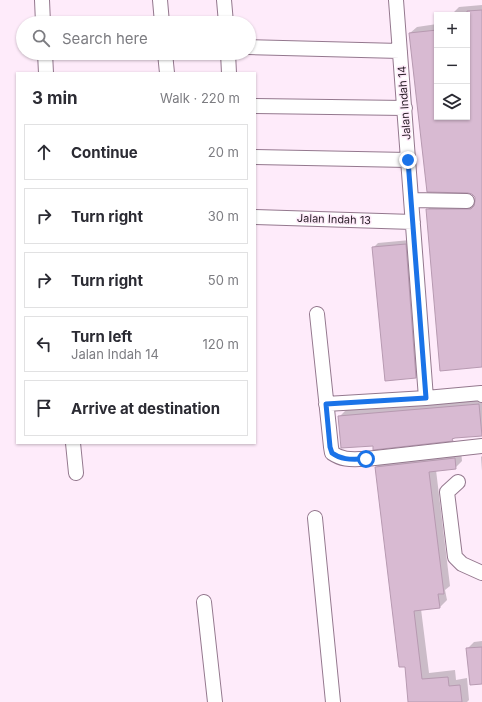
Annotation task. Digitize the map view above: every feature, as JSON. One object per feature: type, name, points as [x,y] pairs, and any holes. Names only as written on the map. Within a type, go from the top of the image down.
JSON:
[{"type":"street","points":[[42,0],[43,16]]},
{"type":"street","points":[[160,0],[161,16]]},
{"type":"street","points":[[224,0],[225,16]]},
{"type":"street","name":"Jalan Indah 14","points":[[396,0],[426,398]]},
{"type":"street","points":[[256,47],[400,51]]},
{"type":"street","points":[[45,60],[46,72]]},
{"type":"street","points":[[166,60],[167,72]]},
{"type":"street","points":[[228,60],[229,72]]},
{"type":"street","points":[[256,106],[404,108]]},
{"type":"street","points":[[256,157],[408,160]]},
{"type":"street","points":[[411,200],[467,201]]},
{"type":"street","name":"Jalan Indah 13","points":[[256,217],[413,222]]},
{"type":"street","points":[[317,314],[330,447],[332,453],[338,458],[366,459],[482,446]]},
{"type":"street","points":[[326,404],[482,394]]},
{"type":"street","points":[[73,444],[76,473]]},
{"type":"street","points":[[458,482],[447,492],[455,557],[462,564],[482,573]]},
{"type":"street","points":[[315,518],[333,702]]},
{"type":"street","points":[[204,602],[215,702]]},
{"type":"building","points":[[482,10],[482,367],[440,371],[426,209],[471,209],[474,206],[475,197],[468,193],[427,192],[409,33],[434,30],[434,120],[470,120],[470,12],[467,11]]},
{"type":"building","points":[[406,244],[416,378],[385,381],[372,247]]},
{"type":"building","points":[[479,404],[482,436],[455,438],[452,439],[453,441],[373,450],[373,446],[341,448],[338,416]]},
{"type":"building","points":[[455,458],[456,469],[429,472],[444,594],[438,594],[440,608],[414,611],[422,679],[448,677],[449,686],[460,685],[462,702],[408,702],[405,667],[399,667],[375,467]]},
{"type":"building","points":[[482,647],[482,684],[470,685],[466,648]]},
{"type":"route","points":[[366,459],[338,458],[332,453],[330,447],[326,404],[426,398],[408,160]]}]
